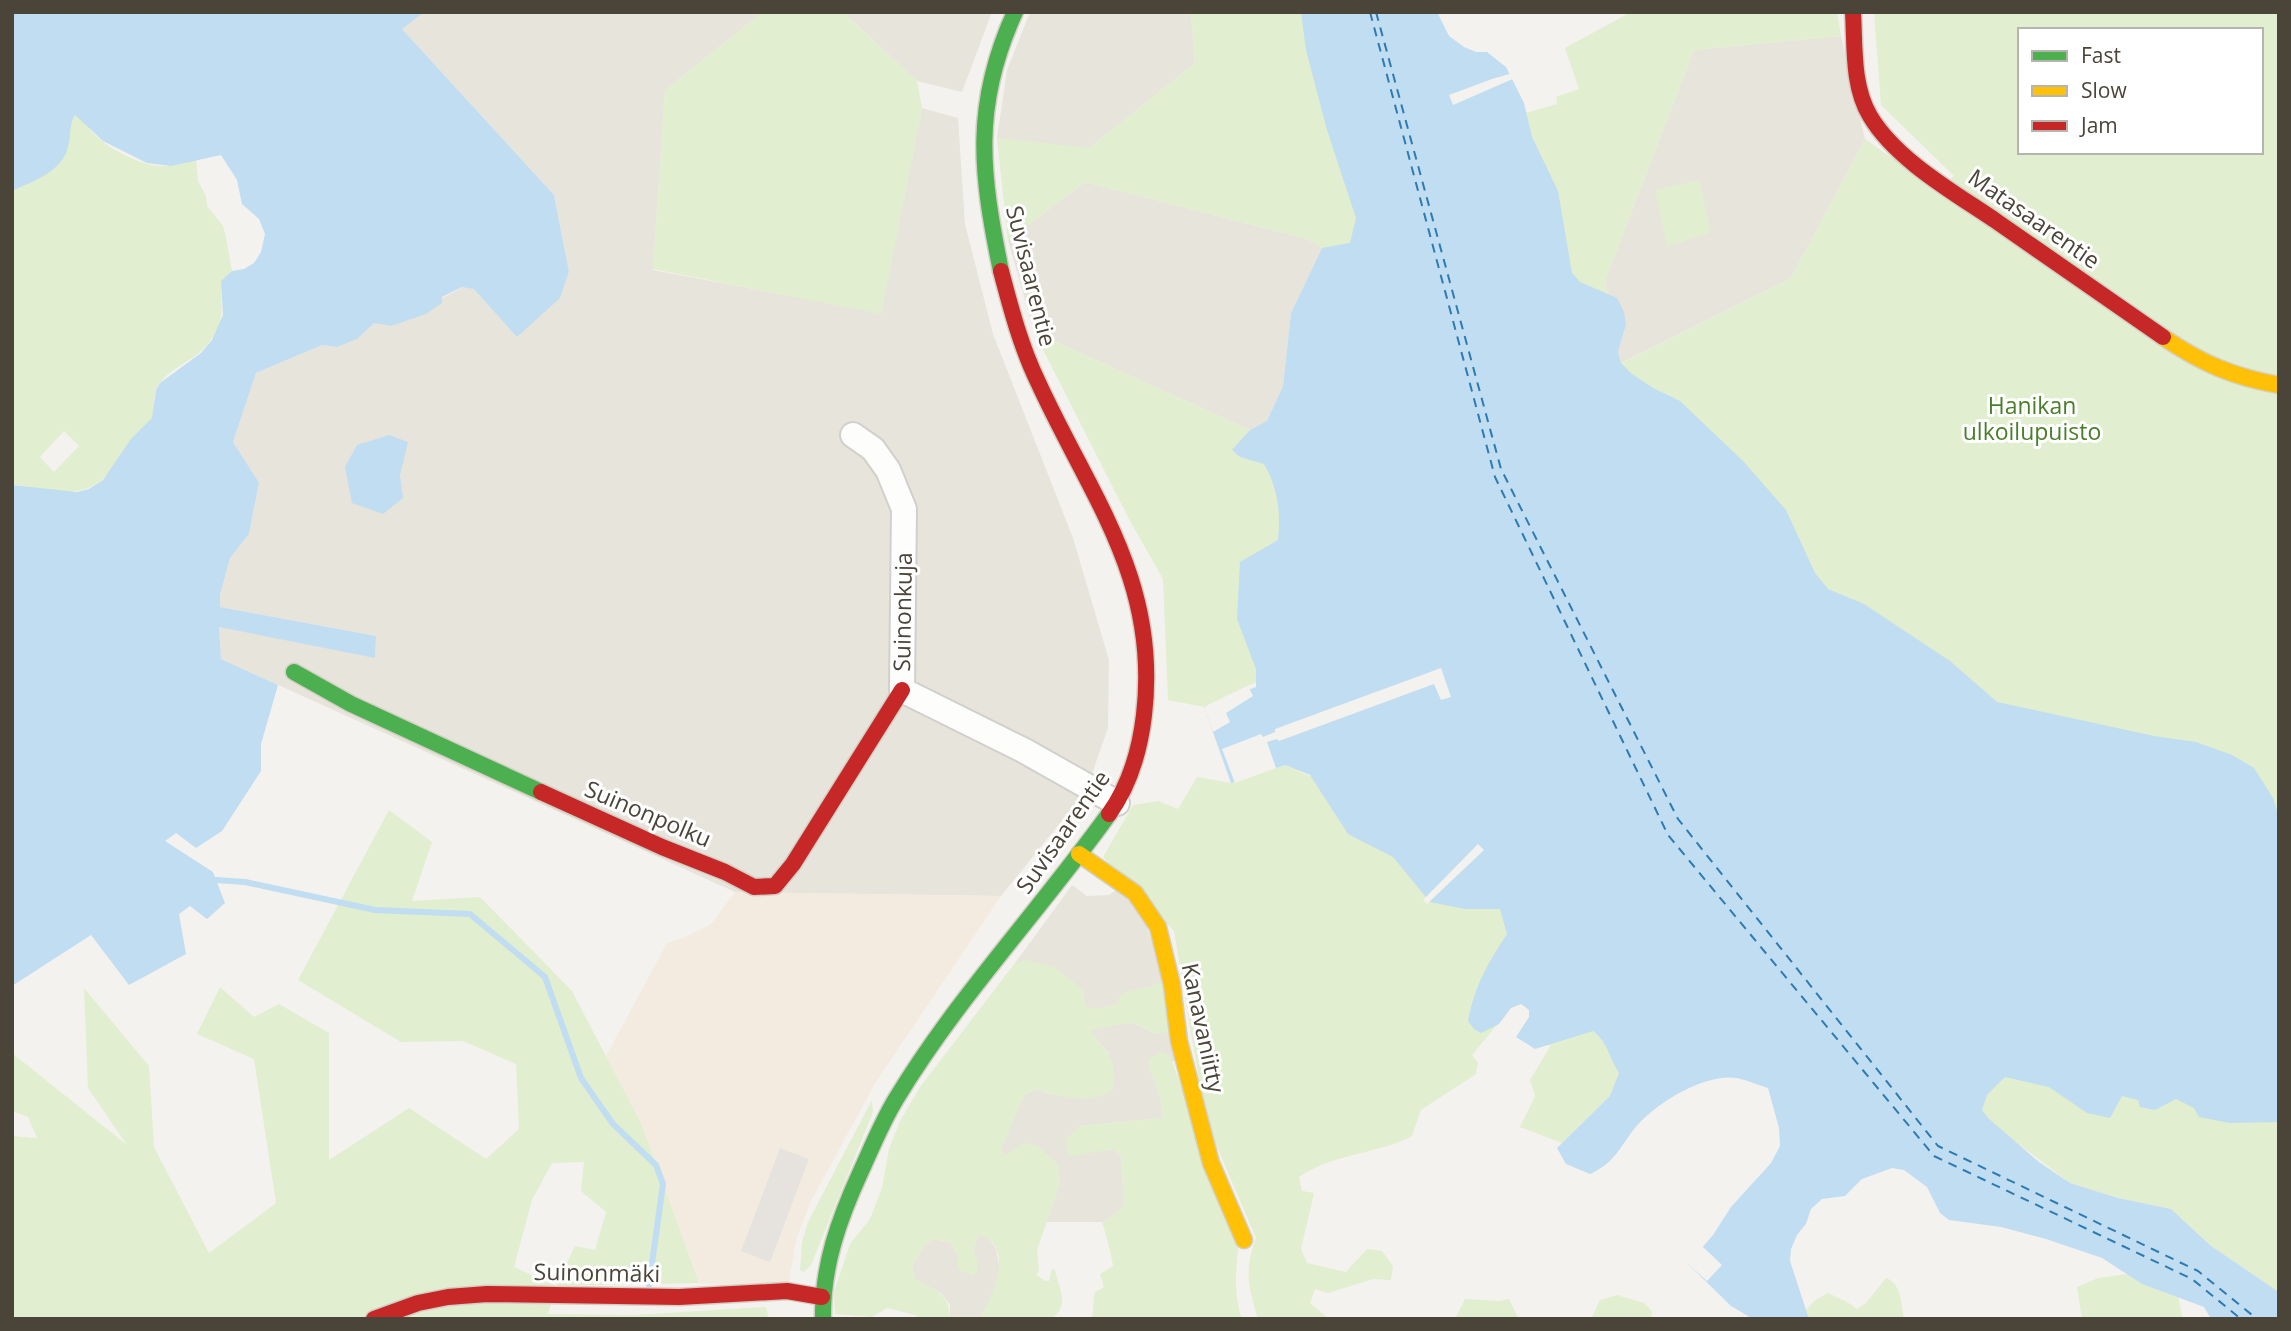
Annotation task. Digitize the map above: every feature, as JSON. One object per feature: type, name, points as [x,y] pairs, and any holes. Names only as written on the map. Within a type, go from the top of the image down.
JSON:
[{"type":"street","name":"Suvisaarentie","points":[[823,1319],[822,1297],[830,1251],[845,1207],[870,1150],[901,1093],[973,991],[1117,803],[1129,781],[1144,726],[1148,685],[1141,614],[1135,587],[1105,513],[1028,360],[1002,269],[988,190],[984,127],[993,67],[1015,12]]},
{"type":"street","name":"Matasaarentie","points":[[1853,12],[1855,58],[1868,113],[1876,127],[1905,154],[1965,200],[2192,358],[2215,370],[2279,385]]},
{"type":"street","name":"Suinonkuja","points":[[853,435],[873,449],[888,470],[905,509],[902,690],[1023,750],[1117,803]]},
{"type":"street","name":"Suinonpolku","points":[[294,672],[351,704],[433,743],[754,887],[775,886],[793,864],[902,690]]},
{"type":"street","name":"Kanavaniitty","points":[[1079,854],[1135,893],[1158,927],[1172,985],[1179,1041],[1211,1163],[1244,1240]]},
{"type":"street","name":"Suinonmäki","points":[[374,1319],[418,1303],[487,1294],[679,1297],[787,1292],[822,1297]]},
{"type":"shaded area","points":[[424,12],[763,12],[665,90],[653,270],[881,313],[922,108],[958,118],[965,224],[993,334],[1073,538],[1109,660],[1108,728],[1086,791],[1001,896],[735,892],[221,659],[219,626],[375,657],[376,636],[220,607],[220,595],[230,558],[249,534],[259,484],[233,442],[256,373],[322,345],[337,347],[356,339],[374,322],[391,326],[463,287],[560,298],[569,272],[554,195],[401,28]]},
{"type":"shaded area","points":[[843,12],[992,12],[962,92],[917,81]]},
{"type":"shaded area","points":[[1030,12],[1191,12],[1195,63],[1088,149],[997,138],[1007,70]]},
{"type":"shaded area","points":[[1841,36],[1865,139],[1791,278],[1621,363],[1618,352],[1626,325],[1617,298],[1609,295],[1605,281],[1694,50]]},
{"type":"shaded area","points":[[1085,182],[1307,239],[1322,248],[1291,313],[1283,386],[1267,421],[1250,430],[1034,332],[1008,240]]},
{"type":"shaded area","points":[[1072,885],[1087,896],[1109,895],[1119,888],[1141,909],[1165,982],[1122,994],[1117,1004],[1096,1009],[1085,1007],[1015,963]]},
{"type":"shaded area","points":[[735,892],[1001,896],[876,1082],[811,1201],[797,1237],[787,1291],[699,1283],[641,1123],[606,1056],[667,943],[711,924]]},
{"type":"shaded area","points":[[1132,1022],[1156,1034],[1174,1030],[1179,1062],[1150,1058],[1149,1067],[1160,1096],[1163,1118],[1080,1126],[1072,1155],[1113,1149],[1121,1156],[1124,1205],[1116,1214],[1102,1222],[1046,1222],[1060,1184],[1058,1165],[1037,1146],[1024,1144],[1006,1155],[1000,1150],[1024,1095],[1036,1089],[1050,1094],[1109,1054],[1089,1030]]},
{"type":"shaded area","points":[[780,1148],[809,1159],[770,1262],[741,1251]]},
{"type":"shaded area","points":[[981,1234],[989,1238],[996,1249],[1000,1270],[993,1295],[982,1319],[950,1319],[950,1305],[942,1294],[915,1279],[912,1266],[923,1247],[932,1239],[951,1242],[958,1256],[977,1261],[973,1251]]},
{"type":"green space","points":[[763,12],[843,12],[917,81],[922,108],[881,314],[653,269],[665,90]]},
{"type":"green space","points":[[1191,12],[1336,12],[1375,122],[1354,256],[1322,248],[1307,239],[1085,182],[1008,240],[997,138],[1089,148],[1195,63]]},
{"type":"green space","points":[[1631,12],[1837,12],[1841,36],[1694,50],[1605,281],[1609,295],[1532,321],[1436,139],[1557,104],[1556,97],[1579,89],[1565,48]]},
{"type":"green space","name":"Hanikan ulkoilupuisto","points":[[1874,12],[2279,12],[2279,1292],[2211,1246],[2171,1209],[2118,1198],[2070,1183],[2020,1145],[2002,1159],[1517,344],[1618,352],[1622,363],[1791,278],[1865,139],[1938,190],[1954,176],[1881,105]]},
{"type":"green space","points":[[72,84],[87,126],[119,152],[158,166],[196,159],[198,181],[206,196],[207,206],[223,226],[226,237],[232,271],[223,282],[221,318],[213,337],[198,354],[175,369],[159,384],[155,392],[151,420],[131,440],[111,470],[101,481],[78,491],[12,485],[12,150]],"holes":[[[64,431],[79,446],[54,472],[40,457]]]},
{"type":"green space","points":[[1699,180],[1711,233],[1667,246],[1655,190]]},
{"type":"green space","points":[[1034,332],[1250,430],[1267,421],[1341,646],[1204,707],[1168,700],[1163,579],[1130,521]]},
{"type":"green space","points":[[1285,765],[1500,862],[1521,1004],[1511,1008],[1472,1055],[1478,1063],[1476,1074],[1421,1110],[1412,1136],[1384,1147],[1326,1163],[1299,1177],[1302,1191],[1314,1193],[1301,1249],[1307,1263],[1346,1272],[1367,1249],[1382,1251],[1393,1266],[1391,1280],[1373,1279],[1328,1293],[1315,1289],[1310,1303],[1329,1319],[1258,1319],[1249,1278],[1250,1260],[1256,1238],[1206,1121],[1174,931],[1103,857],[1133,805],[1158,801],[1178,809],[1197,777],[1231,783]]},
{"type":"green space","points":[[389,810],[432,842],[412,901],[480,897],[572,991],[641,1123],[699,1283],[556,1286],[548,1314],[634,1315],[766,1307],[769,1319],[12,1319],[12,1136],[37,1138],[28,1117],[12,1111],[12,1053],[127,1145],[88,1088],[84,988],[149,1066],[154,1147],[209,1253],[276,1203],[254,1059],[197,1034],[220,987],[254,1017],[279,1004],[329,1033],[329,1160],[409,1108],[486,1159],[519,1129],[516,1064],[463,1041],[401,1042],[298,980]],"holes":[[[584,1162],[581,1191],[606,1212],[595,1250],[575,1246],[556,1286],[514,1267],[532,1200],[552,1163]]]},
{"type":"green space","points":[[1717,953],[1610,1096],[1562,1143],[1520,1127],[1535,1096],[1530,1080],[1551,1045],[1545,1046]]},
{"type":"green space","points":[[1027,960],[1055,967],[1084,991],[1085,1006],[1095,1009],[1117,1004],[1121,994],[1165,982],[1174,1030],[1156,1034],[1132,1022],[1090,1030],[1112,1062],[1113,1090],[1105,1095],[1086,1098],[1065,1097],[1036,1089],[1024,1095],[1001,1150],[1006,1155],[1024,1143],[1037,1146],[1058,1165],[1060,1184],[1037,1250],[1039,1271],[1036,1275],[1049,1281],[1052,1269],[1055,1270],[1062,1297],[1061,1308],[1051,1319],[982,1319],[981,1315],[995,1284],[999,1260],[991,1241],[981,1234],[973,1251],[978,1270],[972,1276],[958,1269],[958,1256],[951,1242],[932,1239],[923,1247],[912,1266],[915,1279],[944,1298],[950,1319],[920,1319],[915,1315],[887,1308],[872,1317],[835,1314],[834,1292],[850,1244],[870,1219],[882,1188],[889,1149],[900,1121],[920,1087],[1015,963]]},
{"type":"green space","points":[[1160,1052],[1170,1056],[1239,1242],[1236,1290],[1242,1319],[1091,1319],[1095,1292],[1104,1287],[1100,1274],[1113,1266],[1102,1222],[1124,1205],[1121,1156],[1113,1149],[1072,1156],[1067,1152],[1066,1139],[1080,1126],[1163,1118],[1160,1096],[1149,1067],[1150,1058]]},
{"type":"green space","points":[[872,1100],[873,1112],[811,1265],[804,1272],[800,1270],[802,1242],[808,1222]]},
{"type":"green space","points":[[2127,1274],[2142,1284],[2178,1297],[2183,1319],[2082,1319],[2077,1287],[2098,1278]]},
{"type":"green space","points":[[1886,1278],[1898,1290],[1904,1319],[1809,1319],[1806,1310],[1814,1301],[1828,1293],[1857,1309],[1866,1303]]},
{"type":"green space","points":[[1617,1295],[1644,1303],[1652,1311],[1651,1319],[1591,1319],[1600,1300]]},
{"type":"green space","points":[[1465,1299],[1509,1299],[1519,1319],[1455,1319]]},
{"type":"water","points":[[12,12],[424,12],[402,29],[554,195],[569,272],[560,298],[517,337],[474,289],[462,287],[442,297],[442,303],[426,314],[391,326],[374,323],[357,339],[337,347],[322,345],[256,373],[233,442],[259,483],[249,534],[230,558],[220,595],[220,607],[376,636],[375,658],[219,627],[221,659],[278,685],[261,744],[261,771],[222,831],[196,848],[176,833],[165,841],[213,872],[225,903],[207,919],[190,906],[179,914],[186,954],[129,985],[91,935],[12,986],[12,485],[77,492],[89,489],[103,480],[131,439],[152,418],[156,390],[160,383],[201,353],[212,340],[223,315],[221,281],[232,271],[244,269],[254,263],[261,252],[265,234],[259,219],[242,204],[237,180],[221,155],[171,166],[147,163],[103,141],[75,115],[68,147],[60,163],[46,175],[12,191]]},
{"type":"water","points":[[1301,12],[1437,12],[1449,36],[1464,47],[1476,52],[1487,52],[1506,67],[1524,103],[1532,137],[1558,191],[1572,273],[1580,282],[1617,298],[1624,312],[1626,325],[1618,352],[1621,363],[1653,388],[1680,401],[1743,461],[1786,510],[1815,573],[1828,589],[1864,604],[1950,661],[1997,702],[2154,736],[2196,742],[2232,755],[2254,768],[2273,798],[2279,817],[2279,1122],[2230,1123],[2199,1117],[2194,1108],[2176,1099],[2155,1110],[2140,1107],[2138,1100],[2122,1096],[2110,1118],[2087,1113],[2049,1087],[2005,1077],[1987,1095],[1982,1110],[2039,1162],[2070,1183],[2118,1198],[2171,1209],[2211,1246],[2279,1292],[2279,1319],[2211,1319],[2204,1307],[2142,1284],[2102,1258],[2001,1227],[1949,1220],[1940,1213],[1927,1187],[1904,1170],[1892,1168],[1862,1179],[1845,1196],[1822,1199],[1811,1209],[1806,1224],[1791,1249],[1790,1261],[1809,1319],[1753,1319],[1731,1306],[1688,1264],[1713,1235],[1731,1207],[1771,1163],[1780,1146],[1779,1128],[1768,1088],[1737,1078],[1710,1080],[1695,1085],[1643,1119],[1611,1160],[1598,1170],[1590,1174],[1566,1164],[1557,1148],[1610,1096],[1619,1073],[1605,1045],[1593,1031],[1535,1049],[1516,1037],[1529,1017],[1529,1010],[1521,1004],[1511,1008],[1499,1024],[1481,1033],[1468,1021],[1483,975],[1507,934],[1500,909],[1465,909],[1430,902],[1393,857],[1348,834],[1310,775],[1285,765],[1231,783],[1204,707],[1256,687],[1256,669],[1237,619],[1240,562],[1278,540],[1279,520],[1275,491],[1264,464],[1240,457],[1232,450],[1250,430],[1267,421],[1283,386],[1291,313],[1322,248],[1350,243],[1356,218],[1327,130],[1306,50]]},
{"type":"water","points":[[389,435],[408,442],[400,475],[403,498],[383,514],[352,503],[345,467],[357,445]]},
{"type":"pier","points":[[1513,73],[1515,78],[1453,105],[1449,95]]},
{"type":"pier","points":[[1441,668],[1451,697],[1441,700],[1434,684],[1279,741],[1277,739],[1267,742],[1276,768],[1235,783],[1222,749],[1261,734],[1263,737],[1275,732],[1275,729]]},
{"type":"pier","points":[[1248,686],[1253,696],[1226,713],[1230,722],[1213,732],[1204,707]]},
{"type":"pier","points":[[1478,844],[1484,850],[1427,904],[1423,900]]},
{"type":"pier","points":[[1702,1246],[1722,1265],[1707,1281],[1687,1263]]},
{"type":"waterway","points":[[216,880],[245,882],[375,910],[470,914],[545,977],[581,1078],[613,1124],[656,1165],[663,1184],[649,1285]]},
{"type":"ferry route","points":[[1370,12],[1495,477],[1668,835],[1934,1156],[2192,1279],[2241,1319]]},
{"type":"ferry route","points":[[1376,12],[1501,469],[1678,819],[1938,1146],[2198,1271],[2257,1319]]},
{"type":"traffic: fast","points":[[1001,271],[989,203],[984,140],[992,78],[1015,12]]},
{"type":"traffic: fast","points":[[294,672],[351,704],[541,792]]},
{"type":"traffic: fast","points":[[823,1319],[825,1280],[833,1243],[853,1189],[891,1108],[945,1025],[1109,814]]},
{"type":"traffic: slow","points":[[2163,337],[2218,368],[2279,385]]},
{"type":"traffic: slow","points":[[1079,854],[1135,893],[1158,927],[1172,985],[1179,1041],[1211,1163],[1244,1240]]},
{"type":"traffic: jam","points":[[1853,12],[1860,92],[1870,116],[1895,147],[1945,187],[2163,337]]},
{"type":"traffic: jam","points":[[1001,271],[1026,355],[1116,541],[1131,580],[1142,622],[1146,667],[1142,728],[1128,779],[1109,814]]},
{"type":"traffic: jam","points":[[541,792],[754,887],[775,886],[793,864],[902,690]]},
{"type":"traffic: jam","points":[[374,1319],[418,1303],[487,1294],[679,1297],[787,1291],[822,1297]]}]
